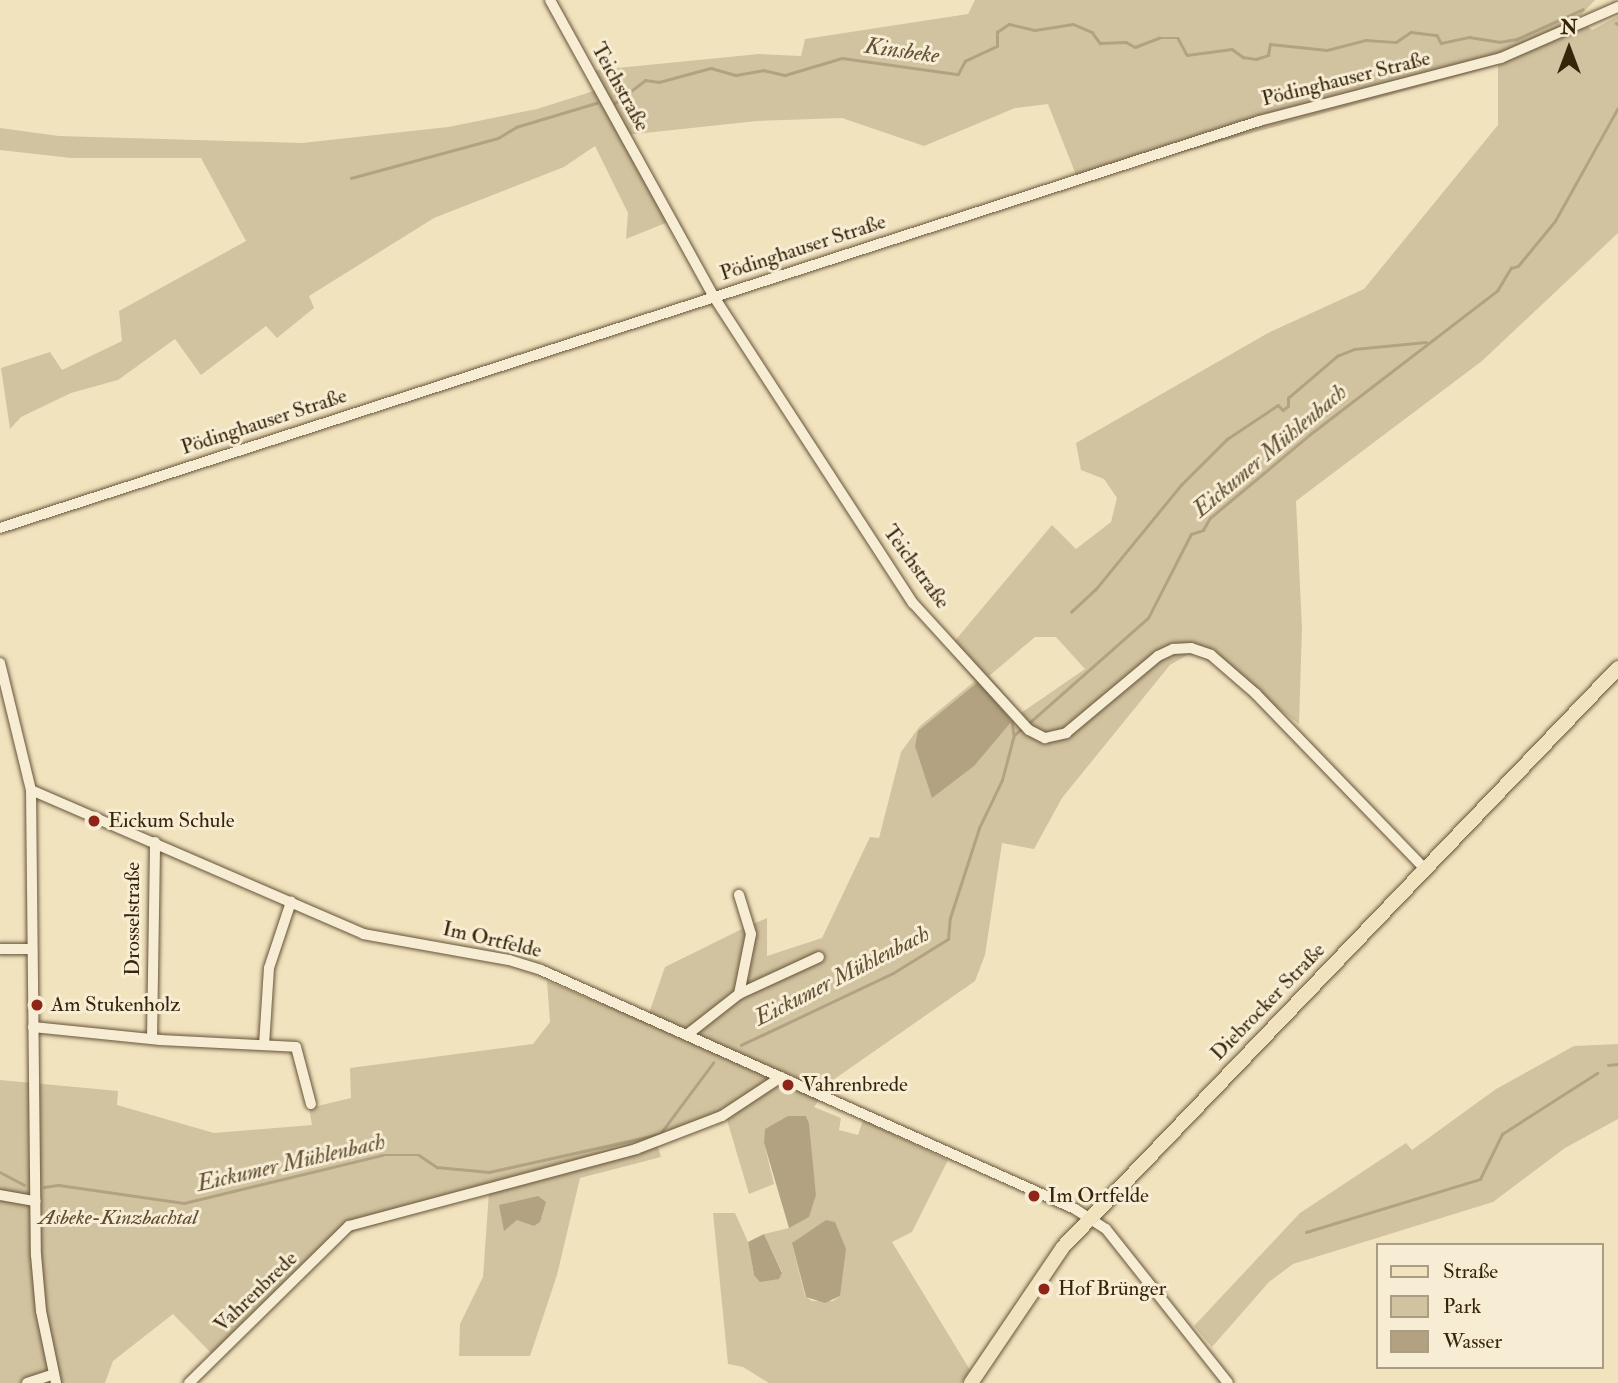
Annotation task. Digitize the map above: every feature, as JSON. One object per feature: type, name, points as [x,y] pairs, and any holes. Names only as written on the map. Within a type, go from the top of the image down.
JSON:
[{"type":"main road","name":"Diebrocker Straße","points":[[971,1383],[1048,1267],[1090,1219],[1618,668]]},
{"type":"street","name":"Teichstraße","points":[[550,0],[714,297],[913,603],[1031,732],[1045,738],[1066,733],[1158,656],[1191,648],[1211,655],[1256,694],[1425,869]]},
{"type":"street","name":"Pödinghauser Straße","points":[[0,528],[1259,121],[1501,58],[1618,7]]},
{"type":"street","points":[[0,663],[31,790],[38,1289],[55,1379],[27,1383]]},
{"type":"street","name":"Im Ortfelde","points":[[31,790],[370,936],[526,965],[688,1034],[1090,1219],[1106,1229],[1228,1383]]},
{"type":"street","name":"Drosselstraße","points":[[152,1039],[155,842]]},
{"type":"street","points":[[739,895],[751,934],[739,994]]},
{"type":"street","points":[[264,1045],[269,968],[291,902]]},
{"type":"street","points":[[0,949],[32,949]]},
{"type":"street","points":[[688,1034],[739,994],[819,957]]},
{"type":"street","points":[[33,1027],[300,1050],[311,1104]]},
{"type":"street","name":"Vahrenbrede","points":[[189,1383],[349,1226],[672,1136],[722,1116],[781,1077]]},
{"type":"street","points":[[0,1195],[35,1201]]},
{"type":"green space","name":"Asbeke-Kinzbachtal","points":[[975,0],[1595,0],[1578,18],[1592,30],[1618,16],[1618,233],[1482,361],[1296,501],[1302,628],[1299,724],[1210,658],[1189,654],[1170,665],[1062,798],[1034,849],[1002,843],[985,955],[975,981],[823,1087],[826,1090],[814,1107],[841,1118],[839,1130],[858,1135],[863,1120],[948,1160],[912,1232],[892,1242],[970,1370],[961,1383],[769,1383],[743,1367],[728,1364],[713,1213],[735,1213],[748,1242],[754,1275],[782,1272],[764,1234],[789,1228],[816,1195],[806,1116],[764,1143],[774,1184],[749,1194],[727,1120],[657,1144],[661,1157],[580,1178],[557,1275],[530,1356],[459,1356],[460,1324],[483,1277],[489,1192],[351,1232],[214,1356],[173,1314],[113,1361],[105,1383],[0,1383],[0,1080],[118,1091],[117,1105],[214,1133],[312,1125],[309,1108],[351,1098],[350,1068],[533,1044],[550,1022],[547,981],[646,1022],[665,967],[746,927],[767,918],[767,956],[822,938],[870,837],[879,838],[901,752],[920,726],[975,681],[948,649],[1052,525],[1076,549],[1111,522],[1117,498],[1104,479],[1081,470],[1076,443],[1268,333],[1364,289],[1498,125],[1498,65],[1108,173],[1076,175],[1048,104],[1015,108],[924,146],[842,118],[757,121],[626,135],[673,220],[626,239],[628,213],[595,146],[564,167],[434,218],[309,296],[314,308],[277,338],[266,326],[201,375],[175,339],[118,380],[71,393],[21,417],[10,429],[1,368],[50,352],[62,370],[122,341],[119,311],[246,241],[201,158],[71,158],[0,150],[0,128],[59,136],[302,143],[448,127],[537,109],[597,90],[587,71],[759,54],[801,56],[805,39],[968,14]],"holes":[[[1035,637],[1056,637],[1085,669],[1021,713],[989,676]],[[792,1243],[840,1296],[833,1301],[812,1301],[805,1296]]]},
{"type":"green space","points":[[1618,1044],[1618,1119],[1565,1148],[1493,1202],[1293,1264],[1269,1282],[1212,1347],[1194,1326],[1300,1213],[1406,1143],[1412,1150],[1496,1089],[1574,1046]]},
{"type":"water","points":[[978,682],[1012,721],[974,766],[932,798],[915,746],[918,731]]},
{"type":"water","points":[[788,1116],[806,1116],[809,1124],[816,1195],[809,1217],[789,1228],[764,1143],[765,1129]]},
{"type":"water","points":[[538,1196],[546,1202],[540,1222],[534,1226],[517,1220],[504,1231],[499,1205]]},
{"type":"water","points":[[826,1220],[835,1222],[846,1249],[840,1296],[825,1303],[806,1297],[792,1243]]},
{"type":"water","points":[[764,1234],[782,1273],[779,1279],[760,1282],[754,1275],[748,1242]]},
{"type":"waterway","name":"Kinsbeke","points":[[615,103],[645,80],[659,82],[711,68],[736,75],[763,70],[785,75],[842,58],[958,74],[965,61],[997,46],[997,32],[1009,24],[1035,30],[1073,24],[1092,32],[1100,43],[1126,42],[1135,47],[1159,38],[1178,38],[1187,55],[1232,49],[1243,57],[1256,59],[1268,55],[1270,44],[1327,50],[1366,40],[1396,42],[1411,32],[1437,35],[1441,43],[1469,37],[1499,42],[1517,39],[1583,9]]},
{"type":"waterway","name":"Kinsbeke","points":[[351,178],[498,138],[516,127],[596,103]]},
{"type":"waterway","name":"Eickumer Mühlenbach","points":[[1028,724],[1148,618],[1191,534],[1203,530],[1210,518],[1313,432],[1497,291],[1511,268],[1518,266],[1555,221],[1618,108]]},
{"type":"waterway","points":[[1071,612],[1095,590],[1181,485],[1227,439],[1278,405],[1283,410],[1288,406],[1288,398],[1337,356],[1354,349],[1426,342]]},
{"type":"waterway","points":[[1012,721],[1014,735]]},
{"type":"waterway","name":"Eickumer Mühlenbach","points":[[741,1045],[893,973],[948,939],[950,918],[979,828],[1002,780],[1014,735],[1023,728]]},
{"type":"waterway","name":"Eickumer Mühlenbach","points":[[44,1187],[59,1185],[184,1203],[382,1155],[419,1155],[437,1167],[489,1172],[660,1134],[713,1063]]},
{"type":"waterway","points":[[1608,1065],[1618,1064]]},
{"type":"waterway","points":[[1306,1232],[1480,1179],[1502,1134],[1597,1073]]},
{"type":"waterway","name":"Eickumer Mühlenbach","points":[[0,1172],[24,1185]]},
{"type":"place","name":"Eickum Schule","points":[[94,821]]},
{"type":"place","name":"Am Stukenholz","points":[[37,1005]]},
{"type":"place","name":"Vahrenbrede","points":[[788,1085]]},
{"type":"place","name":"Im Ortfelde","points":[[1034,1196]]},
{"type":"place","name":"Hof Brünger","points":[[1044,1289]]}]
